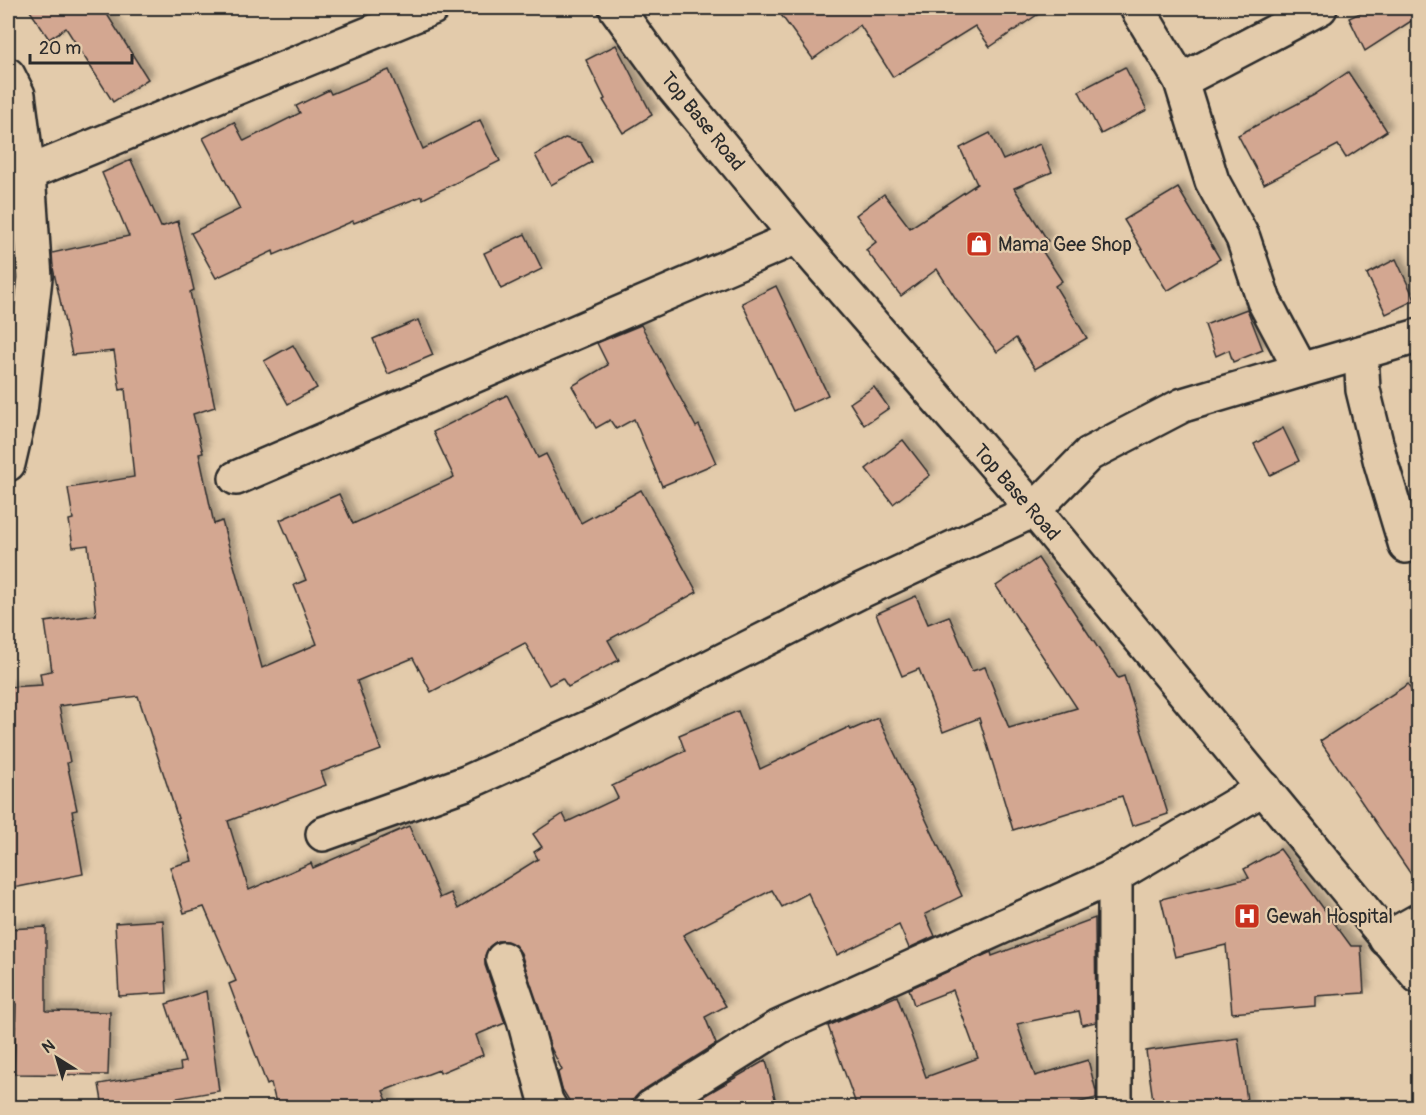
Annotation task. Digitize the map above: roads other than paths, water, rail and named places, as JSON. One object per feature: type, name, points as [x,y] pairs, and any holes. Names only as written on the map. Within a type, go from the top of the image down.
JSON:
[{"type":"street","points":[[28,173],[432,8]]},
{"type":"street","name":"Top Base Road","points":[[616,8],[674,88],[797,237],[1034,510],[1386,939],[1419,976]]},
{"type":"street","points":[[1137,8],[1181,81],[1212,181],[1243,238],[1264,301],[1301,370]]},
{"type":"street","points":[[1181,81],[1320,8]]},
{"type":"street","points":[[8,75],[18,95],[28,173],[35,278],[20,412],[8,464]]},
{"type":"street","points":[[236,478],[797,237]]},
{"type":"street","points":[[323,834],[466,783],[568,737],[849,598],[1034,510],[1089,454],[1183,405],[1419,336]]},
{"type":"street","points":[[1361,353],[1363,390],[1381,464],[1406,546]]},
{"type":"street","points":[[650,1107],[779,1027],[1115,876],[1264,788]]},
{"type":"street","points":[[1115,876],[1115,1107]]},
{"type":"street","points":[[1386,939],[1419,921]]},
{"type":"street","points":[[503,959],[524,1020],[546,1101],[550,1107]]},
{"type":"place","name":"Mama Gee Shop","points":[[979,244]]},
{"type":"place","name":"Gewah Hospital","points":[[1247,916]]}]
